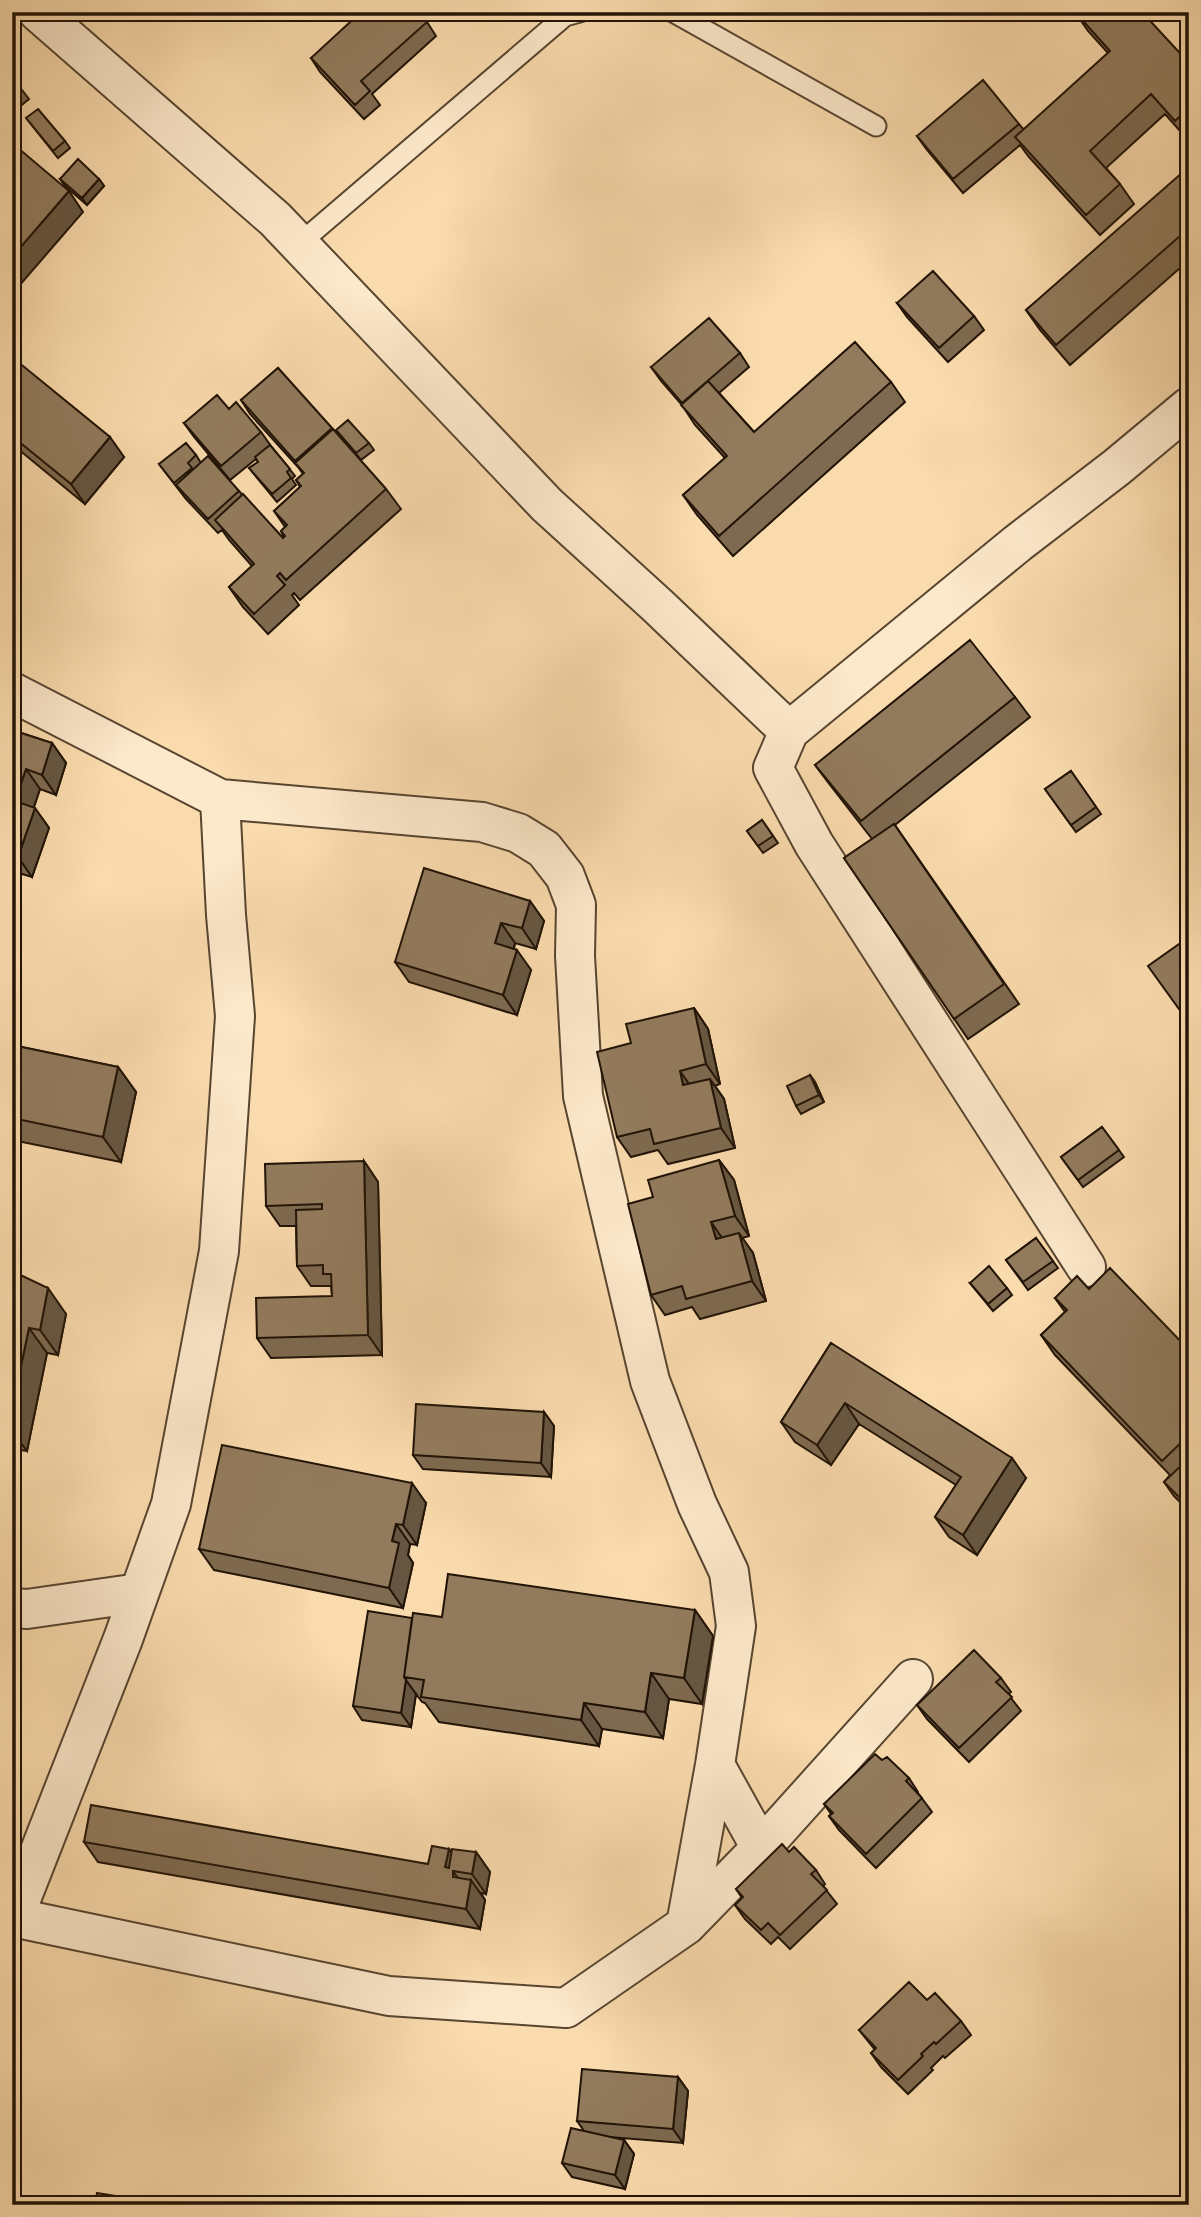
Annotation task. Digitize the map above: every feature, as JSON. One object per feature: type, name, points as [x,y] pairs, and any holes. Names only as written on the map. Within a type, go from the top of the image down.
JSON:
[{"type":"street","points":[[38,12],[275,219],[547,505],[659,606],[789,731]]},
{"type":"street","points":[[1086,1267],[814,844],[773,768],[789,731],[1189,407]]},
{"type":"street","points":[[12,692],[220,799],[482,822],[518,833],[544,849],[565,876],[576,905],[575,956],[583,1096],[650,1381],[697,1504],[729,1572],[736,1626],[715,1765],[686,1925]]},
{"type":"street","points":[[220,799],[235,1016],[219,1251],[171,1504],[13,1917],[389,1996],[566,2008],[686,1925],[761,1848],[913,1679]]},
{"type":"street","points":[[12,1608],[27,1609],[139,1593]]},
{"type":"street","points":[[715,1765],[761,1848]]},
{"type":"lane","points":[[299,244],[565,16],[580,12]]},
{"type":"lane","points":[[673,12],[876,126]]},
{"type":"building","points":[[361,12],[418,12],[427,22],[361,81],[370,91],[355,105],[311,58]]},
{"type":"building","points":[[1075,12],[1142,12],[1189,63],[1189,108],[1175,121],[1151,94],[1090,151],[1120,184],[1086,215],[1015,137],[1110,51]]},
{"type":"building","points":[[12,77],[19,85],[12,91]]},
{"type":"building","points":[[983,80],[1019,124],[953,179],[917,136]]},
{"type":"building","points":[[38,109],[65,141],[53,151],[26,118]]},
{"type":"building","points":[[18,148],[69,191],[12,257],[12,154]]},
{"type":"building","points":[[78,159],[99,179],[82,198],[60,179]]},
{"type":"building","points":[[1184,171],[1189,176],[1189,228],[1056,345],[1026,310]]},
{"type":"building","points":[[933,271],[974,316],[939,348],[897,303]]},
{"type":"building","points":[[709,318],[740,353],[682,403],[651,367]]},
{"type":"building","points":[[855,342],[891,382],[719,536],[683,495],[727,456],[681,405],[708,381],[754,432]]},
{"type":"building","points":[[12,357],[110,437],[71,484],[12,436]]},
{"type":"building","points":[[278,368],[332,428],[295,461],[241,400]]},
{"type":"building","points":[[217,395],[229,409],[236,402],[261,432],[221,466],[184,423]]},
{"type":"building","points":[[348,420],[369,443],[356,453],[336,430]]},
{"type":"building","points":[[333,429],[386,489],[286,580],[280,573],[277,576],[285,585],[254,614],[229,587],[254,564],[215,520],[243,494],[283,538],[285,536],[281,531],[287,525],[274,511],[301,486],[296,480],[304,473],[295,463]]},
{"type":"building","points":[[186,443],[196,455],[188,463],[192,468],[174,483],[159,464]]},
{"type":"building","points":[[270,445],[290,469],[287,472],[291,478],[272,494],[249,468],[258,462],[255,457]]},
{"type":"building","points":[[208,456],[239,491],[208,519],[176,485]]},
{"type":"building","points":[[970,640],[1015,697],[861,821],[815,765]]},
{"type":"building","points":[[12,730],[52,743],[42,775],[26,769],[15,801],[35,808],[18,857],[12,855]]},
{"type":"building","points":[[1071,771],[1096,807],[1071,825],[1045,789]]},
{"type":"building","points":[[762,820],[773,836],[758,846],[747,831]]},
{"type":"building","points":[[894,824],[1004,984],[954,1019],[844,858]]},
{"type":"building","points":[[424,868],[530,901],[522,928],[501,923],[495,943],[517,950],[503,995],[395,962]]},
{"type":"building","points":[[1189,937],[1189,1023],[1148,966]]},
{"type":"building","points":[[694,1008],[706,1064],[680,1071],[683,1085],[710,1079],[721,1128],[654,1144],[650,1129],[617,1137],[597,1052],[631,1043],[626,1024]]},
{"type":"building","points":[[12,1045],[118,1067],[103,1137],[12,1118]]},
{"type":"building","points":[[810,1075],[819,1095],[796,1106],[787,1086]]},
{"type":"building","points":[[1102,1127],[1119,1150],[1078,1180],[1061,1157]]},
{"type":"building","points":[[719,1160],[735,1216],[711,1222],[716,1239],[739,1233],[752,1281],[686,1299],[682,1286],[651,1295],[628,1204],[653,1197],[648,1180]]},
{"type":"building","points":[[364,1161],[368,1335],[257,1338],[256,1298],[332,1296],[331,1274],[323,1274],[323,1265],[297,1266],[296,1210],[322,1209],[322,1204],[266,1206],[265,1164]]},
{"type":"building","points":[[1036,1238],[1053,1261],[1023,1282],[1006,1260]]},
{"type":"building","points":[[989,1266],[1007,1288],[988,1304],[970,1283]]},
{"type":"building","points":[[1110,1268],[1189,1350],[1189,1435],[1162,1461],[1041,1335],[1067,1310],[1055,1298],[1077,1276],[1089,1289]]},
{"type":"building","points":[[12,1271],[48,1288],[40,1330],[29,1328],[12,1409],[12,1311],[14,1312],[15,1308],[12,1307]]},
{"type":"building","points":[[831,1343],[1012,1458],[963,1535],[935,1517],[961,1477],[845,1403],[817,1445],[781,1422]]},
{"type":"building","points":[[416,1404],[544,1412],[541,1463],[413,1455]]},
{"type":"building","points":[[222,1445],[412,1483],[403,1525],[396,1524],[392,1541],[399,1543],[389,1588],[199,1549]]},
{"type":"building","points":[[1189,1458],[1189,1507],[1164,1482]]},
{"type":"building","points":[[448,1574],[695,1610],[684,1678],[651,1673],[645,1712],[584,1703],[581,1720],[421,1697],[424,1680],[404,1677],[413,1613],[442,1617]]},
{"type":"building","points":[[368,1611],[412,1618],[401,1713],[353,1706]]},
{"type":"building","points":[[974,1650],[1001,1678],[996,1682],[1012,1697],[959,1748],[917,1705]]},
{"type":"building","points":[[875,1754],[882,1760],[887,1757],[909,1778],[906,1781],[922,1798],[866,1854],[829,1816],[833,1813],[824,1804]]},
{"type":"building","points":[[91,1805],[428,1864],[432,1846],[449,1849],[445,1867],[449,1868],[452,1849],[476,1852],[472,1874],[453,1871],[453,1877],[471,1880],[466,1909],[84,1842]]},
{"type":"building","points":[[782,1844],[789,1852],[794,1847],[816,1870],[811,1874],[827,1890],[780,1935],[768,1923],[761,1930],[735,1905],[743,1897],[736,1889]]},
{"type":"building","points":[[909,1982],[927,2000],[935,1993],[961,2021],[921,2054],[923,2056],[898,2080],[871,2053],[876,2048],[859,2030]]},
{"type":"building","points":[[582,2069],[678,2077],[673,2129],[577,2121]]},
{"type":"building","points":[[571,2128],[624,2140],[615,2175],[562,2163]]},
{"type":"building","points":[[97,2193],[172,2205],[95,2205]]}]
